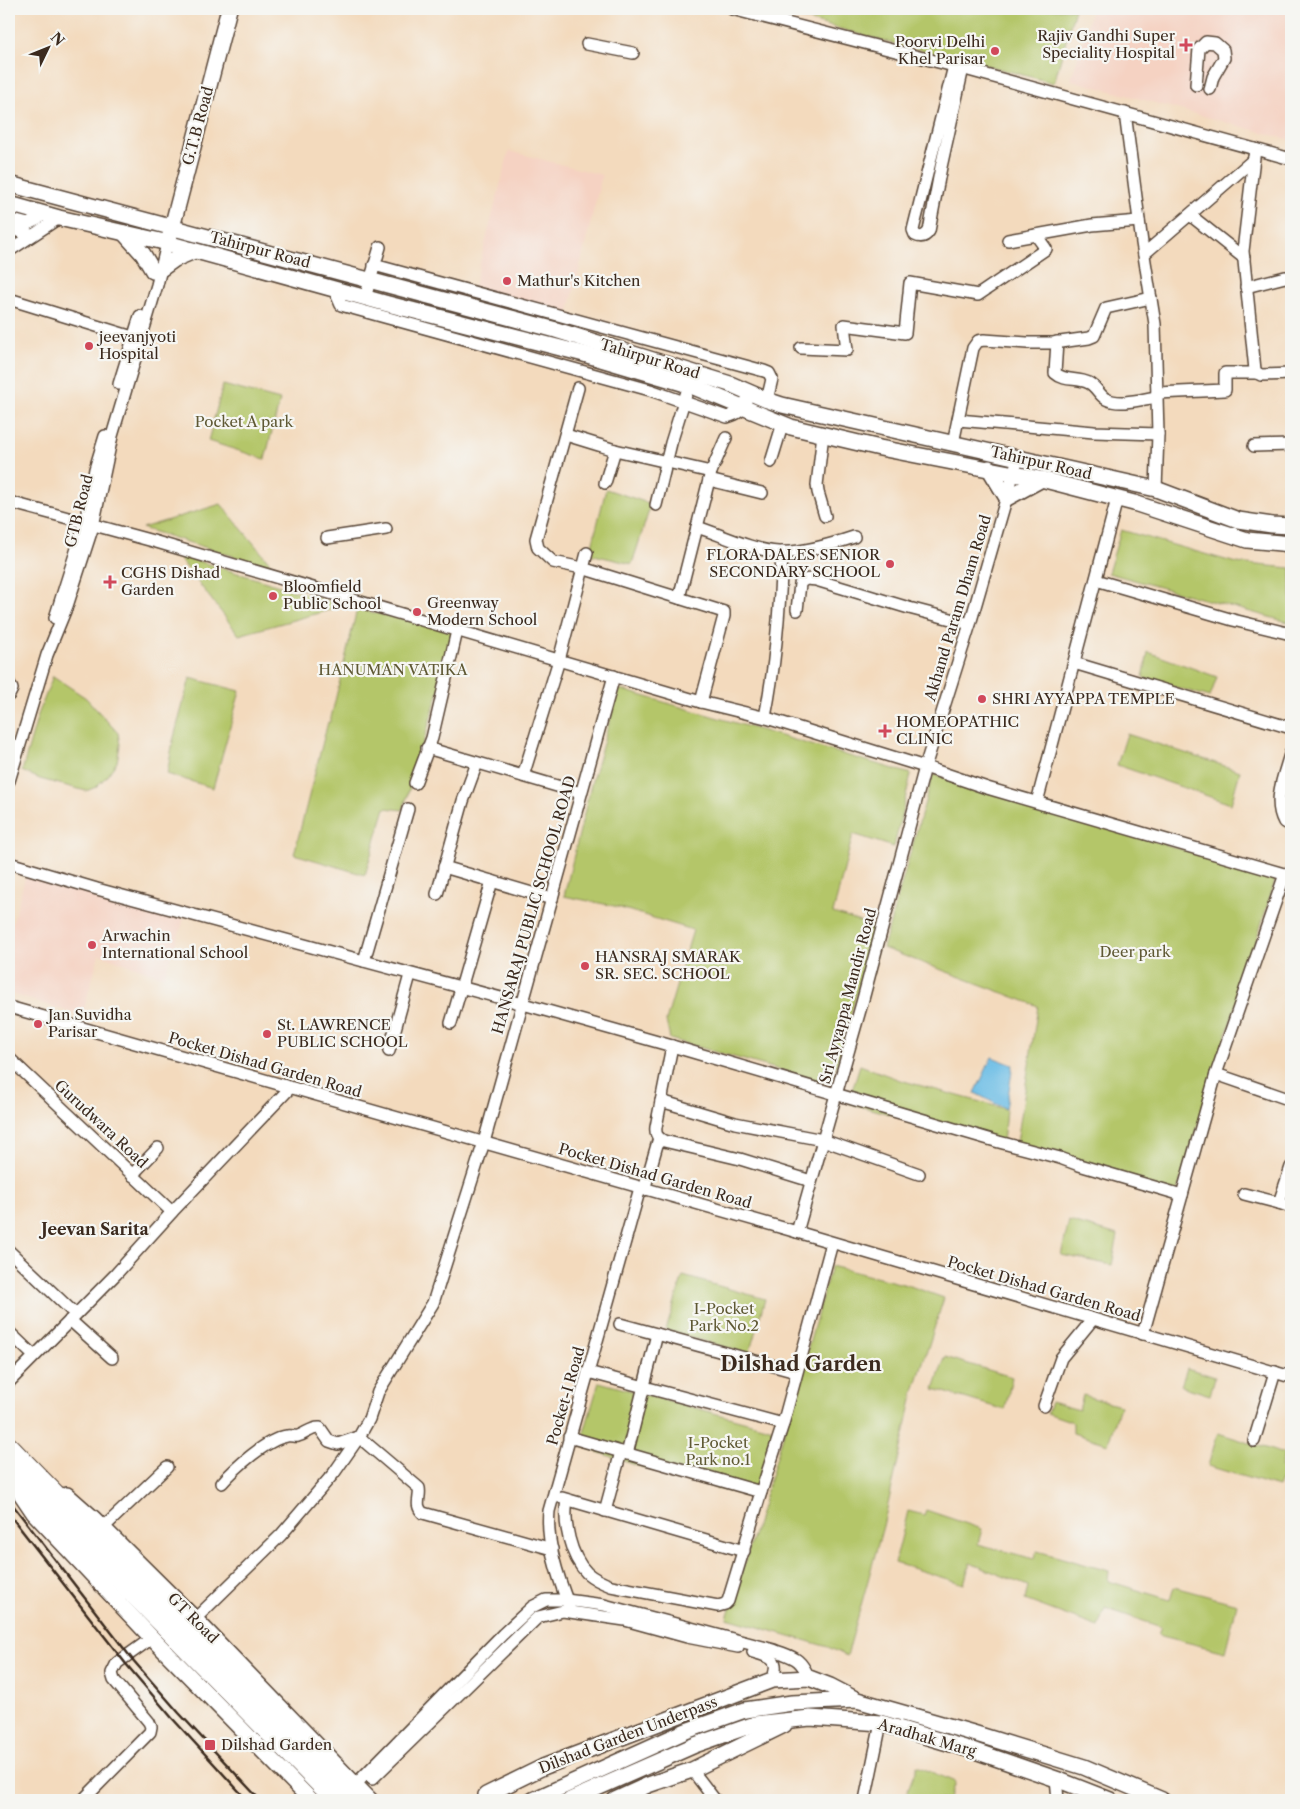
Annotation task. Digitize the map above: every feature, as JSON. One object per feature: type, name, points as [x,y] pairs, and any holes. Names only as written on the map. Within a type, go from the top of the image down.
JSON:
[{"type":"highway","name":"GT Road","points":[[9,1445],[112,1562],[335,1800]]},
{"type":"highway","name":"GT Road","points":[[9,1468],[361,1794]]},
{"type":"main road","name":"G.T.B Road","points":[[164,242],[222,9]]},
{"type":"main road","name":"G.T.B Road","points":[[167,226],[229,9]]},
{"type":"main road","name":"Tahirpur Road","points":[[9,184],[167,226],[372,273],[514,319],[556,330],[730,384],[746,399],[783,423],[880,448],[1042,479],[1117,499],[1247,540],[1291,544]]},
{"type":"main road","name":"Tahirpur Road","points":[[9,204],[58,218],[164,242],[334,289],[365,298],[395,313],[510,334],[689,385],[746,399],[767,400],[1156,489],[1238,520],[1291,526]]},
{"type":"main road","points":[[124,233],[157,270],[175,259],[194,251]]},
{"type":"main road","points":[[510,334],[514,319]]},
{"type":"main road","points":[[989,468],[1007,498],[1042,479]]},
{"type":"main road","name":"GT Road","points":[[9,1445],[103,1528],[195,1619],[361,1794]]},
{"type":"main road","points":[[9,1476],[34,1513],[152,1638],[311,1800]]},
{"type":"main road","name":"Aradhak Marg","points":[[772,1680],[809,1678],[858,1700],[973,1732],[1084,1767],[1162,1800]]},
{"type":"main road","name":"Dilshad Garden Underpass","points":[[486,1795],[543,1767],[772,1680]]},
{"type":"main road","name":"Aradhak Marg","points":[[533,1800],[686,1731],[745,1710],[792,1703],[858,1700]]},
{"type":"main road","name":"Aradhak Marg","points":[[570,1800],[695,1745],[755,1724],[810,1718],[880,1723],[975,1751],[1056,1778],[1110,1800]]},
{"type":"main road","points":[[615,1800],[648,1785],[692,1770],[794,1720]]},
{"type":"main road","points":[[1030,1770],[1044,1767],[1065,1772],[1068,1770],[1063,1760]]},
{"type":"street","points":[[732,9],[959,67],[1125,113],[1254,155],[1291,159]]},
{"type":"street","points":[[1196,85],[1200,49],[1206,42],[1215,43],[1223,50],[1224,58],[1213,77],[1210,89]]},
{"type":"street","points":[[587,44],[633,53]]},
{"type":"street","points":[[959,67],[929,231],[926,236],[920,237],[914,235],[913,230],[959,67]]},
{"type":"street","points":[[1125,113],[1139,221],[1156,324],[1158,434],[1156,489]]},
{"type":"street","points":[[1144,254],[1190,215],[1254,155]]},
{"type":"street","points":[[1254,155],[1244,258],[1255,370],[1257,373]]},
{"type":"street","points":[[9,219],[28,224],[38,219],[43,213]]},
{"type":"street","points":[[1190,215],[1244,258]]},
{"type":"street","points":[[9,251],[58,218]]},
{"type":"street","points":[[1008,240],[1092,225],[1139,221]]},
{"type":"street","points":[[9,228],[31,235]]},
{"type":"street","points":[[802,348],[847,350],[844,325],[905,333],[910,283],[978,295],[1046,249],[1036,235]]},
{"type":"street","name":"GTB Road","points":[[9,762],[59,606],[89,524],[95,469],[137,338],[164,242]]},
{"type":"street","points":[[365,298],[380,247]]},
{"type":"street","points":[[372,273],[764,371],[769,373],[772,380],[767,400]]},
{"type":"street","points":[[1246,287],[1285,277],[1291,278]]},
{"type":"street","points":[[334,289],[341,305],[395,313],[650,390],[728,417],[738,414],[746,399]]},
{"type":"street","points":[[953,443],[973,348],[978,341],[1027,343],[1089,338],[1094,336],[1108,307],[1151,298]]},
{"type":"street","points":[[9,299],[137,338]]},
{"type":"street","points":[[1056,342],[1055,373],[1060,378],[1090,384],[1101,396],[1110,400],[1123,401],[1157,395],[1225,390],[1224,373],[1291,374]]},
{"type":"street","points":[[656,505],[666,462],[689,385]]},
{"type":"street","points":[[578,388],[536,539],[538,548],[553,562],[582,568],[724,612],[701,702]]},
{"type":"street","points":[[958,420],[1094,432],[1158,434]]},
{"type":"street","points":[[771,462],[783,423]]},
{"type":"street","points":[[823,434],[817,484],[825,516]]},
{"type":"street","points":[[566,435],[615,450],[666,462],[762,492]]},
{"type":"street","points":[[679,598],[710,476],[726,438]]},
{"type":"street","points":[[1254,446],[1291,445]]},
{"type":"street","points":[[605,483],[615,450]]},
{"type":"street","name":"Akhand Param Dham Road","points":[[925,767],[970,624],[1018,458]]},
{"type":"street","points":[[1037,802],[1117,499]]},
{"type":"street","points":[[9,502],[153,541],[701,702],[765,717],[987,788],[1288,875],[1216,1074],[1143,1334]]},
{"type":"street","points":[[697,527],[763,549],[782,552],[812,548],[854,537]]},
{"type":"street","points":[[327,538],[386,530]]},
{"type":"street","points":[[765,717],[778,633],[782,552]]},
{"type":"street","points":[[523,776],[559,660],[587,553]]},
{"type":"street","points":[[796,610],[800,584],[803,580],[807,579],[970,624]]},
{"type":"street","points":[[1096,580],[1234,620],[1291,634]]},
{"type":"street","points":[[415,783],[432,738],[457,631]]},
{"type":"street","points":[[1074,663],[1291,728]]},
{"type":"street","name":"HANSARAJ PUBLIC SCHOOL ROAD","points":[[195,1619],[281,1535],[334,1473],[359,1437],[378,1392],[433,1303],[484,1142],[614,676]]},
{"type":"street","points":[[9,683],[12,689],[9,696]]},
{"type":"street","name":"GTB Road","points":[[9,782],[34,684]]},
{"type":"street","points":[[428,748],[581,793]]},
{"type":"street","points":[[1291,751],[1278,807],[1284,822],[1291,825]]},
{"type":"street","points":[[437,894],[463,801],[476,763]]},
{"type":"street","name":"Sri Ayyappa Mandir Road","points":[[796,1232],[862,1003],[925,767]]},
{"type":"street","points":[[364,961],[408,809]]},
{"type":"street","points":[[9,863],[97,889],[672,1046],[1182,1195]]},
{"type":"street","points":[[444,867],[552,899]]},
{"type":"street","points":[[451,1023],[492,881]]},
{"type":"street","points":[[389,1051],[410,975]]},
{"type":"street","name":"Pocket Dishad Garden Road","points":[[9,1007],[796,1232],[1291,1377]]},
{"type":"street","name":"Pocket-I Road","points":[[571,1612],[552,1549],[548,1524],[553,1496],[569,1437],[642,1189],[659,1138],[655,1132],[672,1046]]},
{"type":"street","name":"Gurudwara Road","points":[[9,1058],[172,1212]]},
{"type":"street","points":[[1216,1074],[1291,1100]]},
{"type":"street","points":[[9,1382],[116,1274],[290,1088]]},
{"type":"street","points":[[661,1101],[734,1123],[823,1140],[919,1174]]},
{"type":"street","points":[[659,1138],[664,1142],[740,1160],[811,1181]]},
{"type":"street","points":[[132,1175],[158,1148]]},
{"type":"street","points":[[1279,1203],[1291,1167]]},
{"type":"street","points":[[1244,1194],[1291,1207]]},
{"type":"street","points":[[568,1500],[565,1510],[568,1534],[580,1564],[588,1574],[611,1586],[718,1606],[725,1604],[730,1595],[784,1424],[796,1372],[832,1243]]},
{"type":"street","points":[[9,1251],[112,1358]]},
{"type":"street","points":[[1044,1406],[1061,1358],[1093,1319]]},
{"type":"street","points":[[620,1324],[796,1372]]},
{"type":"street","points":[[9,1332],[34,1356]]},
{"type":"street","points":[[605,1511],[644,1386],[657,1334]]},
{"type":"street","points":[[588,1372],[784,1424]]},
{"type":"street","points":[[1254,1441],[1275,1372]]},
{"type":"street","points":[[222,1483],[241,1463],[266,1445],[288,1435],[297,1437],[316,1427],[323,1431],[329,1441],[338,1444],[359,1437],[419,1488],[420,1494],[417,1504],[418,1509],[423,1513],[552,1549]]},
{"type":"street","points":[[569,1437],[761,1492]]},
{"type":"street","points":[[103,1528],[167,1467]]},
{"type":"street","points":[[553,1496],[744,1551]]},
{"type":"street","points":[[361,1794],[503,1634],[532,1607],[546,1600],[566,1600],[604,1605],[646,1621],[798,1660],[803,1664],[809,1678]]},
{"type":"street","points":[[361,1794],[538,1617],[551,1613],[571,1612],[625,1620],[646,1621]]},
{"type":"street","points":[[87,1799],[150,1732],[151,1727],[148,1722],[114,1680],[112,1673],[117,1663],[152,1638]]},
{"type":"street","points":[[772,1654],[776,1665],[772,1680]]},
{"type":"street","points":[[865,1800],[880,1723]]},
{"type":"street","points":[[692,1770],[715,1800]]},
{"type":"street","points":[[1056,1778],[1058,1800]]},
{"type":"shaded area","name":"Rajiv Gandhi Super Speciality Hospital","points":[[1092,9],[1291,9],[1291,140],[1071,80]]},
{"type":"shaded area","points":[[509,151],[602,175],[568,315],[473,290]]},
{"type":"shaded area","name":"Arwachin International School","points":[[26,875],[184,919],[164,977],[99,954],[82,1016],[9,993],[9,936]]},
{"type":"green space","name":"Poorvi Delhi Khel Parisar","points":[[767,9],[1075,9],[1054,83],[899,45]]},
{"type":"green space","name":"Pocket A park","points":[[223,385],[280,400],[265,459],[208,441]]},
{"type":"green space","points":[[606,489],[651,504],[632,564],[590,554]]},
{"type":"green space","points":[[221,504],[275,569],[142,528]]},
{"type":"green space","points":[[1121,530],[1236,563],[1291,568],[1291,623],[1108,573]]},
{"type":"green space","points":[[176,554],[344,606],[239,635]]},
{"type":"green space","name":"HANUMAN VATIKA","points":[[357,609],[457,631],[403,810],[385,808],[365,875],[294,854],[328,722],[330,722]]},
{"type":"green space","points":[[1148,652],[1217,677],[1210,697],[1143,678]]},
{"type":"green space","points":[[53,676],[86,698],[118,733],[120,745],[117,762],[96,787],[86,791],[40,779],[22,771],[38,715]]},
{"type":"green space","points":[[190,678],[240,691],[213,788],[167,774],[173,741]]},
{"type":"green space","points":[[619,689],[911,774],[894,847],[853,834],[833,913],[875,927],[837,1064],[826,1083],[670,1039],[666,1021],[693,930],[614,906],[564,896],[592,781]]},
{"type":"green space","points":[[1127,734],[1240,771],[1231,804],[1117,765]]},
{"type":"green space","name":"Deer park","points":[[933,774],[1276,878],[1175,1197],[1017,1142],[1038,1006],[883,948]]},
{"type":"green space","points":[[860,1065],[900,1080],[1006,1109],[1003,1144],[848,1103]]},
{"type":"green space","points":[[1069,1221],[1118,1235],[1112,1265],[1061,1255]]},
{"type":"green space","points":[[831,1266],[907,1285],[944,1298],[914,1391],[883,1526],[847,1656],[828,1647],[727,1618],[794,1399]]},
{"type":"green space","name":"I-Pocket Park No.2","points":[[683,1276],[765,1299],[749,1354],[666,1330]]},
{"type":"green space","points":[[945,1357],[1012,1377],[1005,1410],[934,1389]]},
{"type":"green space","points":[[1187,1368],[1215,1377],[1210,1395],[1181,1386]]},
{"type":"green space","name":"I-Pocket Park no.1","points":[[599,1382],[773,1429],[753,1498],[647,1469],[580,1446]]},
{"type":"green space","points":[[1083,1395],[1120,1406],[1108,1444],[1073,1433],[1073,1422],[1047,1413],[1051,1402],[1079,1410]]},
{"type":"green space","points":[[1218,1433],[1284,1454],[1281,1468],[1291,1471],[1291,1483],[1281,1480],[1278,1487],[1208,1466]]},
{"type":"green space","points":[[926,1510],[982,1529],[978,1544],[1034,1559],[1037,1551],[1109,1571],[1108,1581],[1170,1600],[1174,1587],[1237,1604],[1225,1652],[1158,1635],[1161,1627],[1105,1608],[1098,1627],[1025,1600],[1028,1586],[970,1563],[964,1584],[895,1563],[908,1511],[924,1515]]},
{"type":"green space","points":[[917,1766],[955,1782],[949,1800],[904,1800]]},
{"type":"water","points":[[992,1057],[1013,1065],[1006,1109],[975,1093]]},
{"type":"railway","points":[[9,1500],[132,1659],[260,1800]]},
{"type":"railway","points":[[9,1514],[126,1664],[172,1718],[247,1800]]},
{"type":"place","name":"Rajiv Gandhi Super Speciality Hospital","points":[[1186,45]]},
{"type":"place","name":"Poorvi Delhi Khel Parisar","points":[[995,51]]},
{"type":"place","name":"Mathur's Kitchen","points":[[507,281]]},
{"type":"place","name":"jeevanjyoti Hospital","points":[[89,346]]},
{"type":"place","name":"FLORA DALES SENIOR SECONDARY SCHOOL","points":[[890,564]]},
{"type":"place","name":"CGHS Dishad Garden","points":[[110,582]]},
{"type":"place","name":"Bloomfield Public School","points":[[273,596]]},
{"type":"place","name":"Greenway Modern School","points":[[417,612]]},
{"type":"place","name":"SHRI AYYAPPA TEMPLE","points":[[982,699]]},
{"type":"place","name":"HOMEOPATHIC CLINIC","points":[[885,731]]},
{"type":"place","name":"Arwachin International School","points":[[92,945]]},
{"type":"place","name":"HANSRAJ SMARAK SR. SEC. SCHOOL","points":[[585,966]]},
{"type":"place","name":"Jan Suvidha Parisar","points":[[38,1024]]},
{"type":"place","name":"St. LAWRENCE PUBLIC SCHOOL","points":[[267,1034]]},
{"type":"place","name":"Dilshad Garden","points":[[210,1745]]},
{"type":"district","name":"Jeevan Sarita","points":[[95,1229]]},
{"type":"district","name":"Dilshad Garden","points":[[801,1364]]}]
